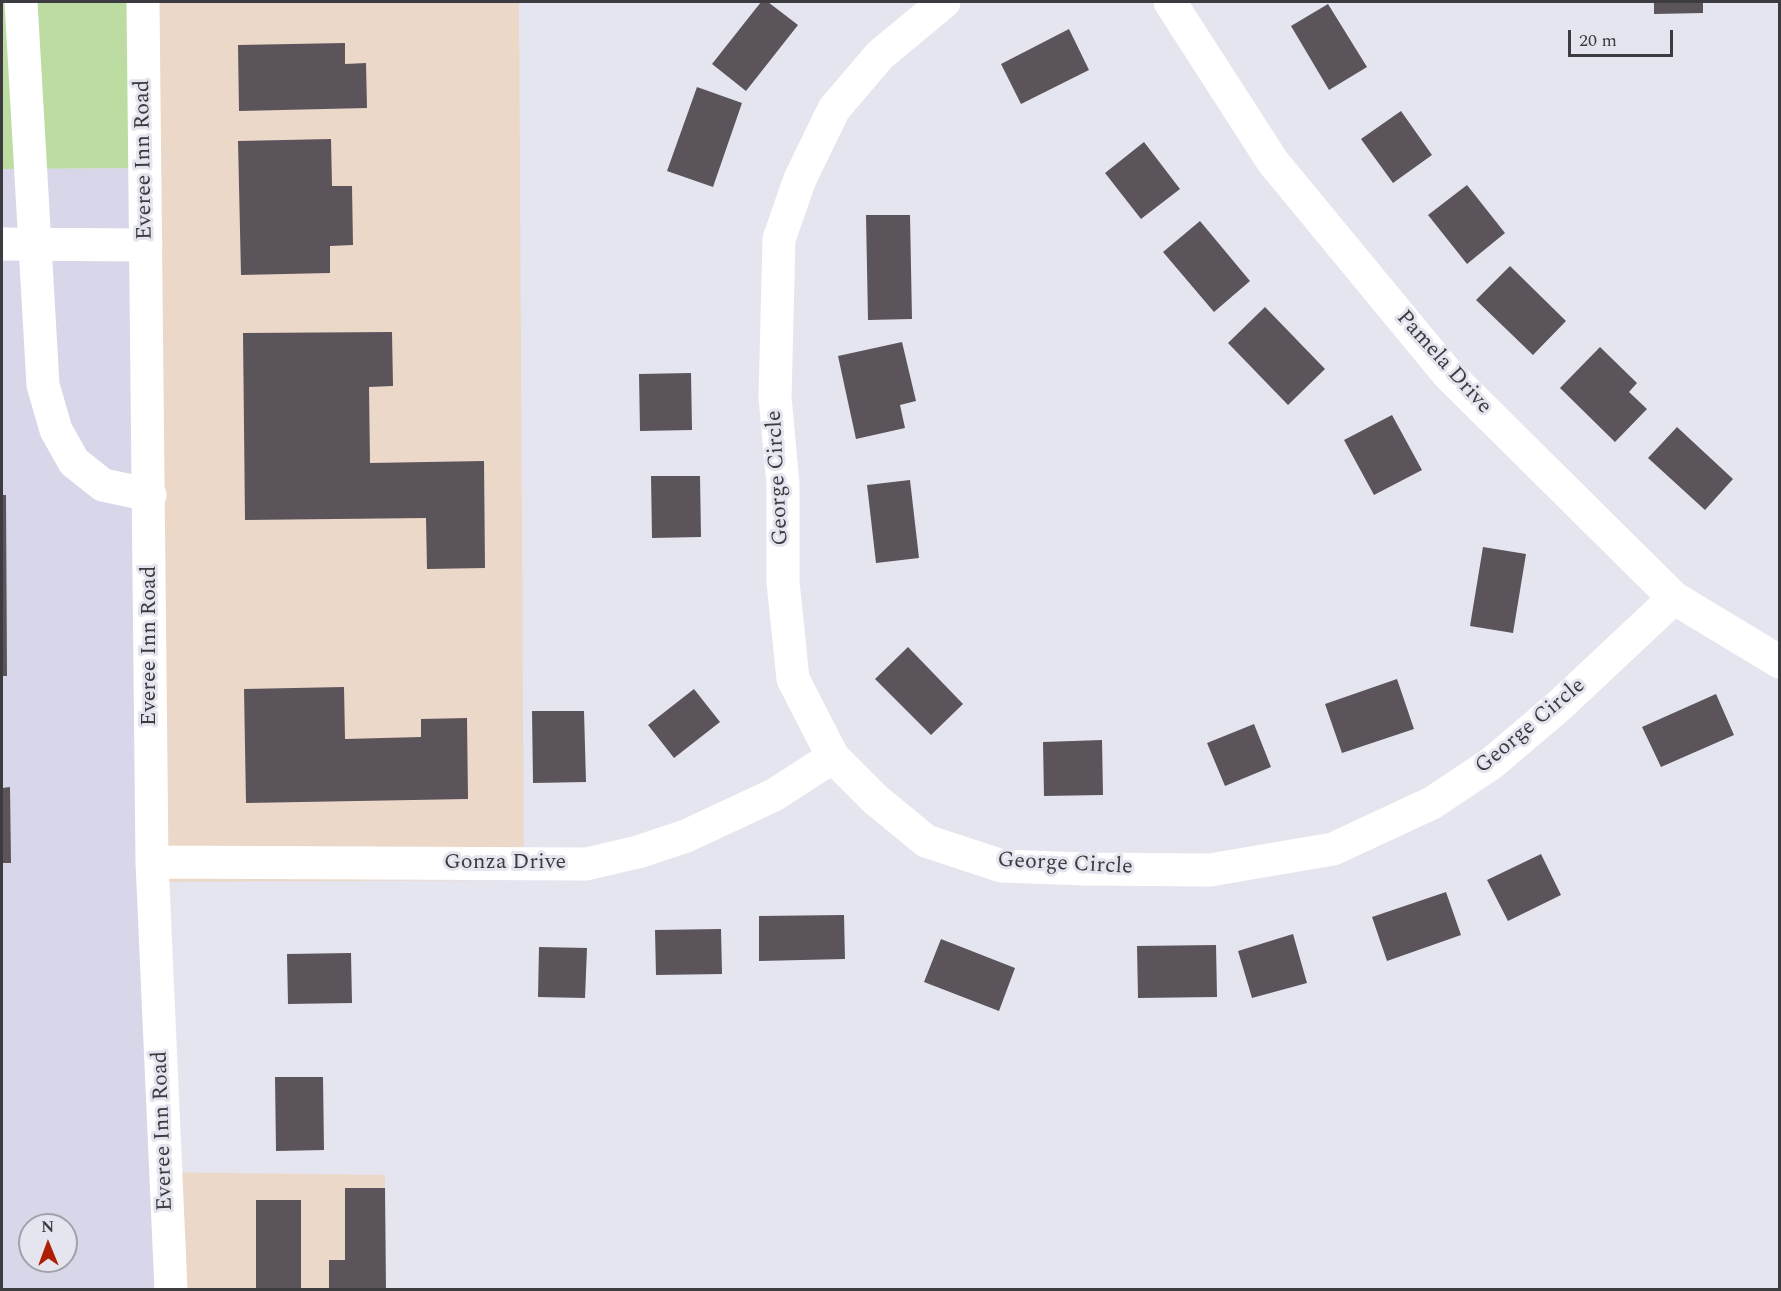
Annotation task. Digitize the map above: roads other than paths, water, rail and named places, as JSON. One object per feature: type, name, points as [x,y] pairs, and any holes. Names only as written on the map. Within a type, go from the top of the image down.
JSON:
[{"type":"street","points":[[21,2],[43,385],[56,430],[74,462],[103,485],[150,495]]},
{"type":"street","name":"Everee Inn Road","points":[[143,2],[150,495],[152,862],[171,1290]]},
{"type":"street","name":"George Circle","points":[[944,2],[880,54],[834,109],[800,179],[779,239],[775,398],[783,484],[783,582],[793,679],[833,757],[874,799],[926,841],[1002,866],[1210,870],[1333,849],[1432,803],[1492,763],[1559,706],[1674,598]]},
{"type":"street","name":"Pamela Drive","points":[[1170,2],[1273,162],[1448,374],[1674,598],[1779,662]]},
{"type":"street","points":[[2,244],[146,245]]},
{"type":"street","name":"Gonza Drive","points":[[152,862],[586,864],[638,852],[686,836],[774,795],[833,757]]}]
